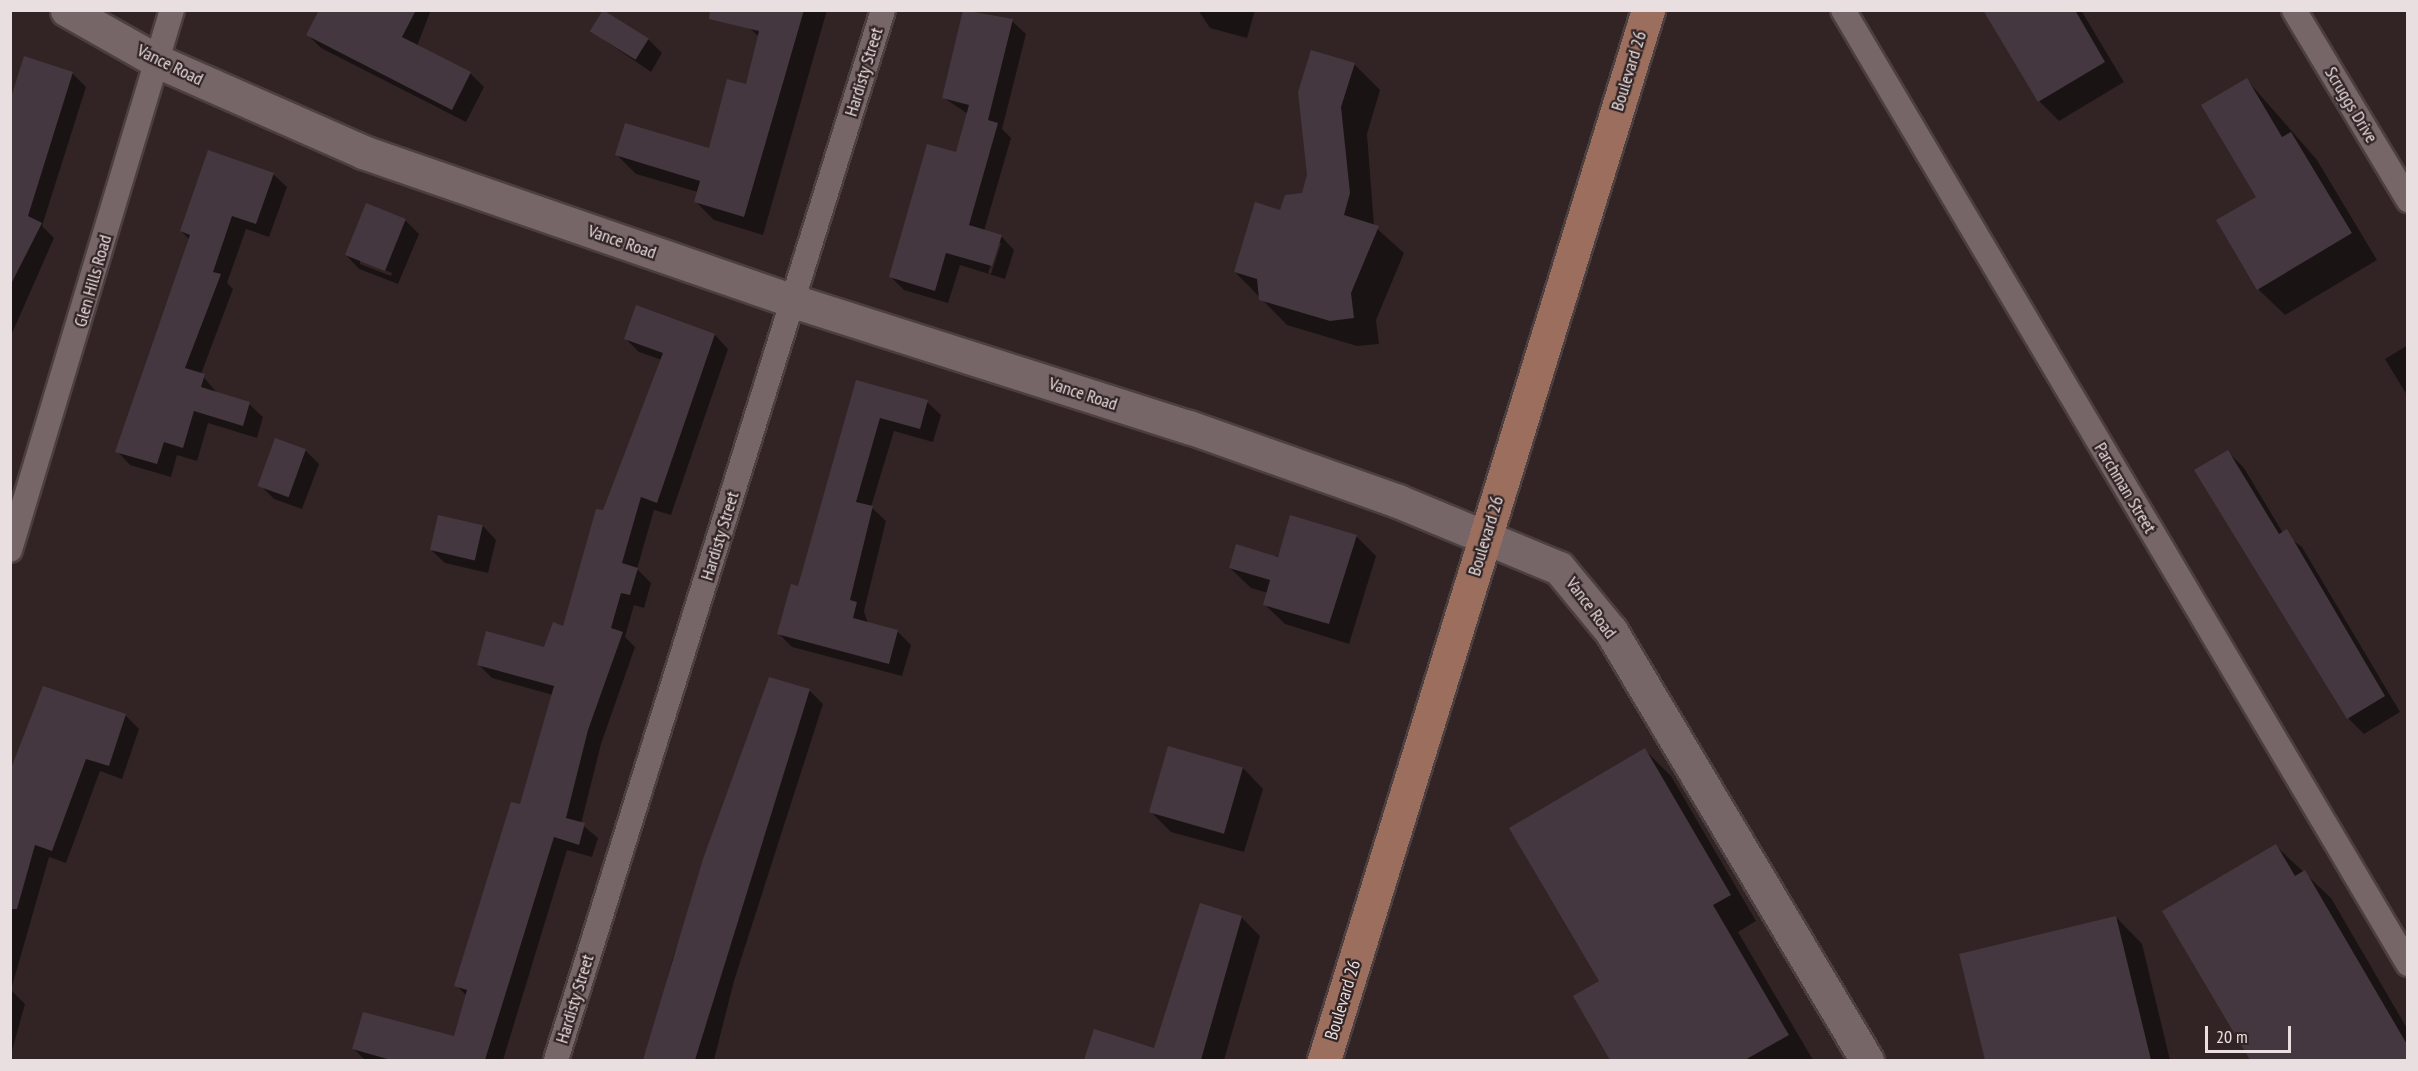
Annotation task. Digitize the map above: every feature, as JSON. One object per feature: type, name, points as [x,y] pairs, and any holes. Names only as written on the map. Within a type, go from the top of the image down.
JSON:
[{"type":"main road","name":"Boulevard 26","points":[[1324,1060],[1648,10]]},
{"type":"street","name":"Vance Road","points":[[67,10],[157,61],[363,152],[793,301],[1189,427],[1486,537],[1559,568],[1611,631],[1867,1060]]},
{"type":"street","name":"Glen Hills Road","points":[[10,550],[172,10]]},
{"type":"street","name":"Hardisty Street","points":[[556,1060],[883,10]]},
{"type":"street","name":"Parchman Street","points":[[1843,10],[2407,962]]},
{"type":"street","name":"Scruggs Drive","points":[[2294,10],[2408,200]]},
{"type":"building","points":[[319,10],[416,10],[402,37],[471,72],[452,110],[306,35]]},
{"type":"building","points":[[603,10],[649,39],[636,60],[590,31]]},
{"type":"building","points":[[710,10],[804,10],[744,217],[694,202],[700,181],[615,155],[625,123],[709,148],[727,79],[746,84],[759,31],[709,19]]},
{"type":"building","points":[[963,10],[1013,19],[988,120],[998,123],[969,225],[1002,235],[992,266],[946,253],[935,291],[889,277],[927,144],[956,152],[969,105],[942,98]]},
{"type":"building","points":[[1983,10],[2075,10],[2105,62],[2038,102]]},
{"type":"building","points":[[1311,50],[1355,63],[1341,107],[1350,193],[1344,215],[1379,226],[1351,293],[1354,318],[1330,321],[1259,300],[1257,279],[1234,272],[1255,202],[1280,210],[1285,195],[1302,193],[1307,175],[1298,92]]},
{"type":"building","points":[[24,56],[73,72],[28,216],[42,223],[10,286],[10,101]]},
{"type":"building","points":[[2247,78],[2282,137],[2291,132],[2352,233],[2257,290],[2216,220],[2256,197],[2201,105]]},
{"type":"building","points":[[208,150],[274,173],[256,224],[232,216],[213,272],[221,274],[185,368],[205,374],[201,387],[250,402],[243,426],[194,411],[183,448],[164,442],[157,464],[115,452],[190,235],[180,231]]},
{"type":"building","points":[[366,203],[406,219],[385,271],[345,255]]},
{"type":"building","points":[[636,305],[715,334],[657,503],[641,497],[622,563],[638,568],[630,595],[621,593],[611,628],[623,632],[588,730],[566,818],[585,823],[579,845],[554,837],[485,1060],[391,1060],[352,1049],[363,1012],[454,1036],[467,990],[454,986],[511,802],[520,804],[554,686],[477,665],[486,631],[544,647],[553,622],[563,626],[596,509],[603,510],[663,353],[624,339]]},
{"type":"building","points":[[856,380],[928,400],[920,429],[880,418],[856,502],[873,506],[850,600],[857,602],[853,618],[898,630],[889,664],[777,634],[791,584],[798,586]]},
{"type":"building","points":[[275,438],[306,449],[289,497],[258,486]]},
{"type":"building","points":[[2228,450],[2279,534],[2287,529],[2385,696],[2347,719],[2194,470]]},
{"type":"building","points":[[438,515],[483,525],[475,560],[430,550]]},
{"type":"building","points":[[1290,515],[1357,535],[1329,624],[1263,605],[1270,580],[1229,568],[1236,544],[1278,557]]},
{"type":"building","points":[[769,677],[810,689],[695,1060],[643,1060],[703,859]]},
{"type":"building","points":[[43,686],[126,714],[109,766],[86,759],[52,851],[35,845],[17,909],[10,909],[10,771]]},
{"type":"building","points":[[1168,746],[1243,767],[1224,834],[1149,812]]},
{"type":"building","points":[[1645,748],[1731,895],[1713,905],[1789,1035],[1745,1060],[1610,1060],[1573,996],[1599,981],[1509,828]]},
{"type":"building","points":[[2276,844],[2295,876],[2305,870],[2408,1046],[2408,1060],[2250,1060],[2162,911]]},
{"type":"building","points":[[1200,903],[1242,916],[1201,1060],[1084,1060],[1094,1029],[1154,1048]]},
{"type":"building","points":[[2116,916],[2151,1060],[1985,1060],[1959,954]]}]
